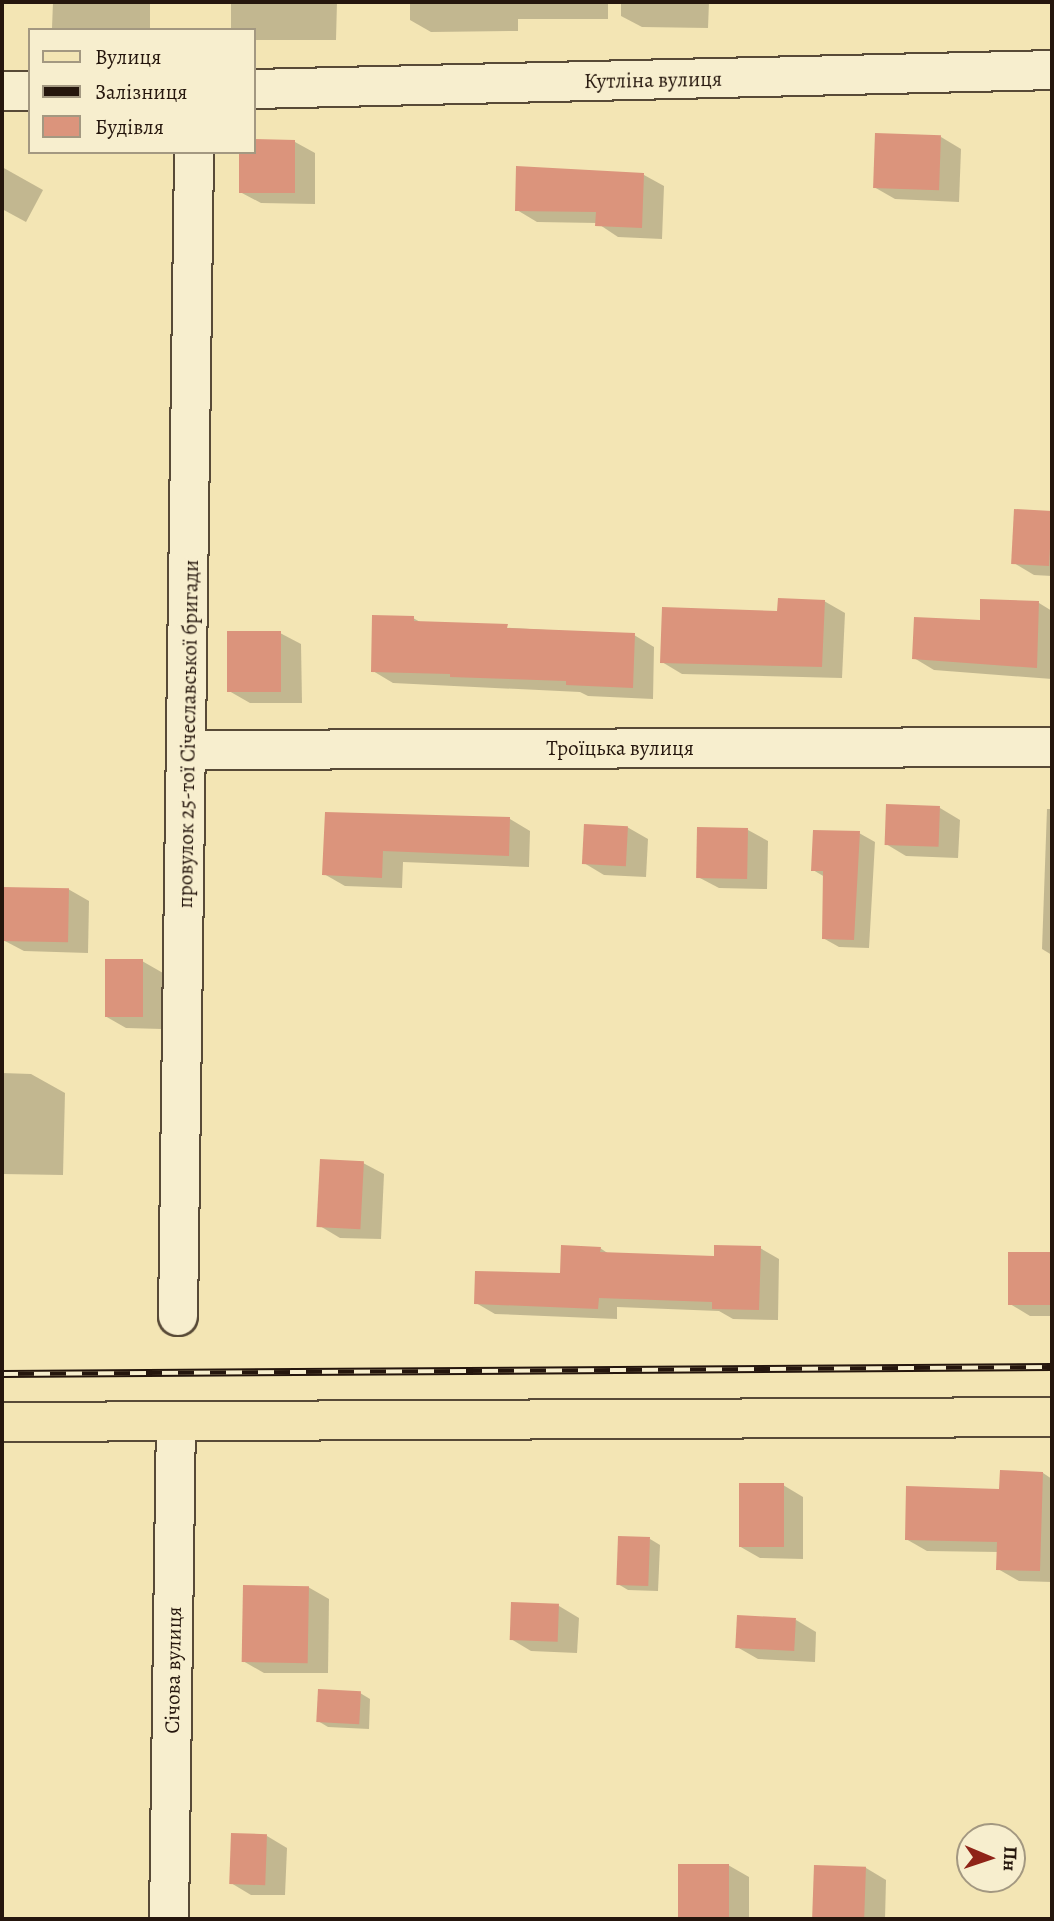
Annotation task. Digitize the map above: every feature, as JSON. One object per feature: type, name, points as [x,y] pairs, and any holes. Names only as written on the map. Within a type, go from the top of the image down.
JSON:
[{"type":"main road","points":[[2,1422],[1052,1417]]},
{"type":"street","name":"Кутліна вулиця","points":[[256,89],[1052,70]]},
{"type":"street","points":[[2,91],[28,91]]},
{"type":"street","name":"провулок 25-тої Січеславської бригади","points":[[177,1316],[188,750],[194,154]]},
{"type":"street","name":"Троїцька вулиця","points":[[188,750],[1052,747]]},
{"type":"street","name":"Січова вулиця","points":[[169,1919],[176,1421]]},
{"type":"building","points":[[875,133],[941,135],[939,190],[873,188]]},
{"type":"building","points":[[256,139],[295,140],[295,193],[239,193],[239,154],[256,154]]},
{"type":"building","points":[[516,166],[644,173],[642,228],[595,226],[596,212],[515,211]]},
{"type":"building","points":[[1014,509],[1052,511],[1049,566],[1011,564]]},
{"type":"building","points":[[778,598],[825,600],[822,667],[660,663],[662,607],[777,611]]},
{"type":"building","points":[[980,599],[1039,601],[1037,668],[912,659],[914,617],[980,620]]},
{"type":"building","points":[[372,615],[414,616],[414,621],[508,624],[507,628],[635,633],[633,688],[566,685],[566,681],[371,672]]},
{"type":"building","points":[[227,631],[281,631],[281,692],[227,692]]},
{"type":"building","points":[[886,804],[940,806],[939,847],[885,845]]},
{"type":"building","points":[[325,812],[510,817],[509,856],[383,851],[382,878],[322,875]]},
{"type":"building","points":[[584,824],[628,826],[626,866],[582,864]]},
{"type":"building","points":[[697,827],[748,828],[747,879],[696,878]]},
{"type":"building","points":[[813,830],[860,831],[854,940],[822,939],[823,871],[811,871]]},
{"type":"building","points":[[2,887],[69,888],[68,942],[2,941]]},
{"type":"building","points":[[105,959],[143,959],[143,1017],[105,1017]]},
{"type":"building","points":[[320,1159],[364,1161],[360,1229],[316,1227]]},
{"type":"building","points":[[561,1245],[601,1247],[600,1252],[714,1256],[714,1245],[761,1246],[759,1310],[712,1309],[712,1302],[599,1298],[598,1309],[474,1304],[475,1271],[560,1273]]},
{"type":"building","points":[[1008,1252],[1052,1252],[1052,1305],[1008,1305]]},
{"type":"building","points":[[1000,1470],[1043,1472],[1040,1571],[996,1570],[997,1542],[905,1540],[906,1486],[999,1489]]},
{"type":"building","points":[[739,1483],[784,1483],[784,1547],[739,1547]]},
{"type":"building","points":[[618,1536],[650,1537],[648,1586],[616,1585]]},
{"type":"building","points":[[243,1585],[309,1586],[308,1663],[242,1662]]},
{"type":"building","points":[[511,1602],[559,1604],[558,1642],[510,1640]]},
{"type":"building","points":[[737,1615],[796,1618],[794,1651],[735,1648]]},
{"type":"building","points":[[318,1689],[361,1691],[359,1724],[316,1722]]},
{"type":"building","points":[[231,1833],[267,1834],[265,1885],[229,1884]]},
{"type":"building","points":[[678,1864],[729,1864],[729,1919],[678,1919]]},
{"type":"building","points":[[814,1865],[866,1867],[864,1919],[812,1918]]},
{"type":"railway","points":[[2,1374],[1052,1367]]}]
